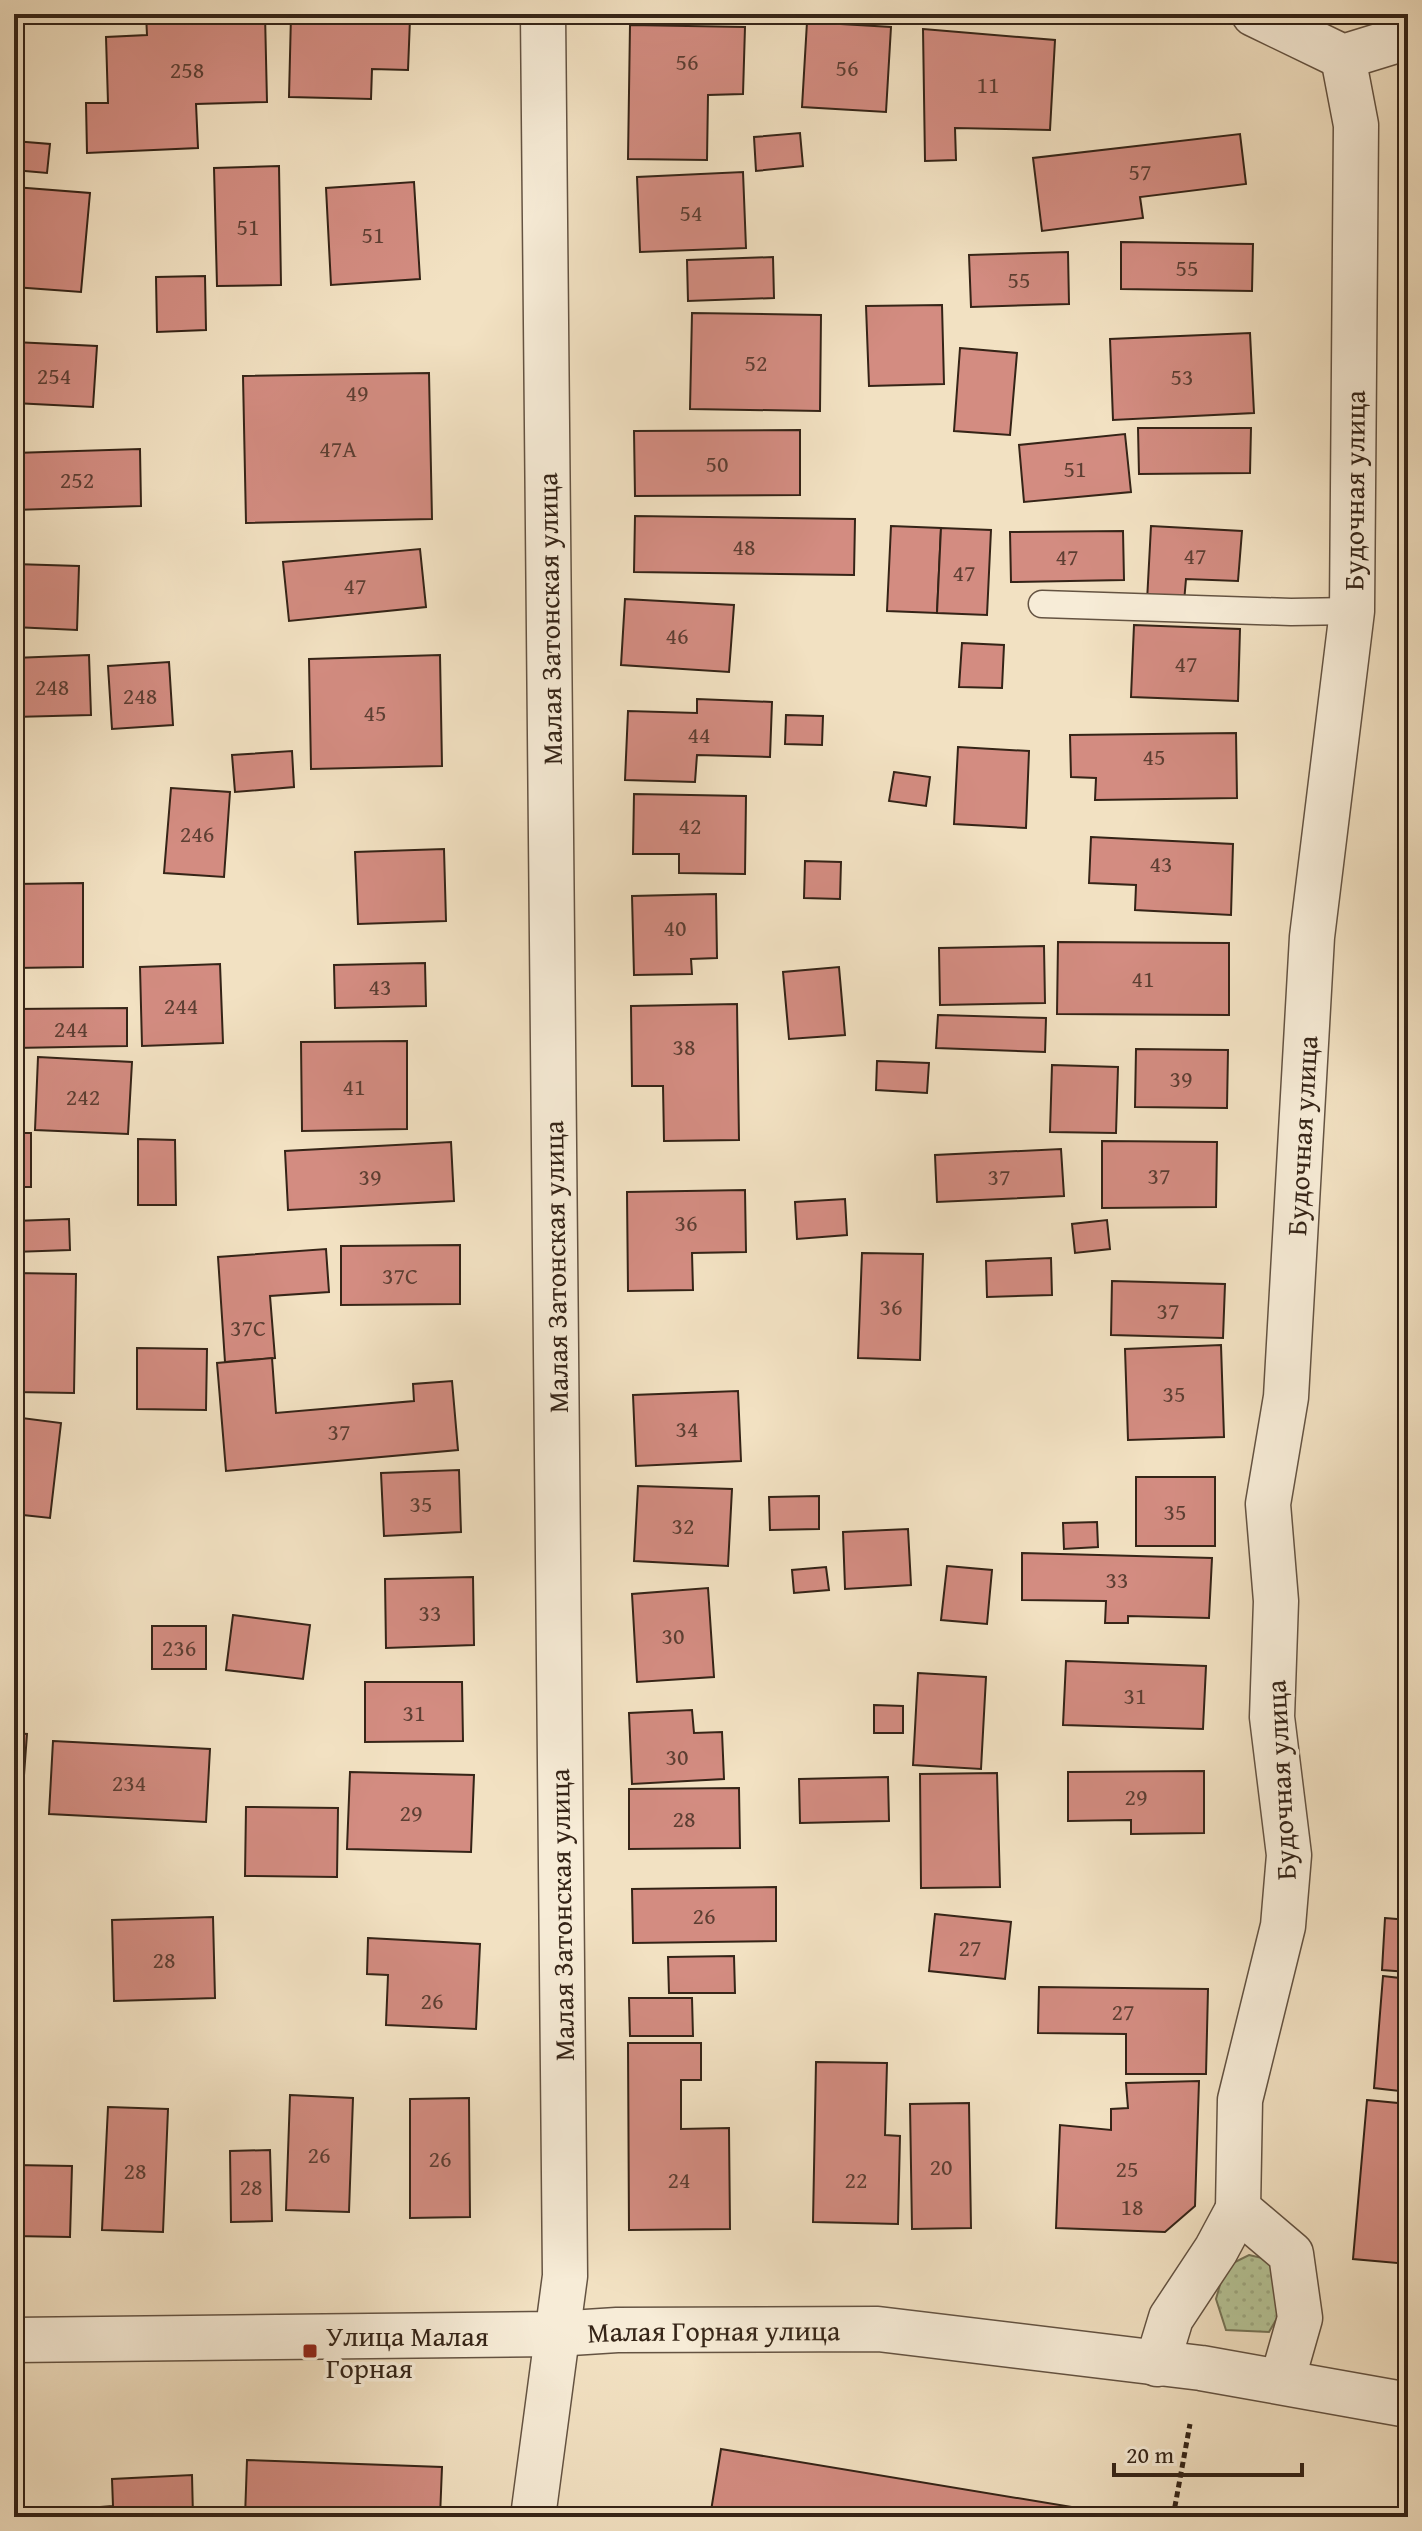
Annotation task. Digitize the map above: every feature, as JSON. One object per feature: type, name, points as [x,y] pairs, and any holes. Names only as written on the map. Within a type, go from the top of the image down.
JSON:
[{"type":"street","name":"Малая Затонская улица","points":[[533,2517],[565,2276],[543,14]]},
{"type":"street","points":[[1254,14],[1343,57],[1408,37]]},
{"type":"street","name":"Будочная улица","points":[[1157,2364],[1171,2318],[1216,2250],[1238,2209],[1240,2100],[1285,1911],[1289,1855],[1272,1717],[1276,1601],[1268,1504],[1286,1397],[1312,937],[1352,611],[1356,125],[1343,57]]},
{"type":"street","points":[[1238,2209],[1291,2254],[1300,2318],[1282,2381]]},
{"type":"street","name":"Малая Горная улица","points":[[14,2340],[878,2329],[1201,2368],[1408,2405]]},
{"type":"lane","points":[[1042,604],[1352,611]]},
{"type":"path","points":[[1173,2517],[1201,2368]]},
{"type":"green space","points":[[1249,2255],[1271,2260],[1283,2308],[1269,2332],[1226,2330],[1216,2299],[1225,2267]]},
{"type":"building","points":[[146,14],[265,14],[267,102],[196,104],[198,148],[87,153],[86,103],[108,103],[106,37],[147,35]]},
{"type":"building","points":[[291,15],[410,19],[408,70],[372,69],[371,99],[289,97]]},
{"type":"building","points":[[807,22],[891,27],[886,112],[802,107]]},
{"type":"building","points":[[630,25],[745,27],[743,94],[708,95],[707,160],[628,159]]},
{"type":"building","points":[[923,29],[1055,40],[1050,130],[955,128],[956,160],[925,161]]},
{"type":"building","points":[[800,133],[803,166],[756,171],[754,137]]},
{"type":"building","points":[[1240,134],[1246,184],[1140,197],[1143,218],[1042,231],[1033,158]]},
{"type":"building","points":[[14,141],[50,144],[47,173],[14,170]]},
{"type":"building","points":[[279,166],[281,285],[217,286],[214,168]]},
{"type":"building","points":[[743,172],[746,248],[640,252],[637,177]]},
{"type":"building","points":[[414,182],[420,279],[331,285],[326,188]]},
{"type":"building","points":[[14,187],[90,193],[81,292],[14,287]]},
{"type":"building","points":[[1121,242],[1253,244],[1252,291],[1121,289]]},
{"type":"building","points":[[1068,252],[1069,304],[971,307],[969,255]]},
{"type":"building","points":[[773,257],[774,298],[688,301],[687,260]]},
{"type":"building","points":[[205,276],[206,330],[157,332],[156,277]]},
{"type":"building","points":[[942,305],[944,384],[869,386],[866,306]]},
{"type":"building","points":[[692,313],[821,315],[820,411],[690,409]]},
{"type":"building","points":[[1250,333],[1254,413],[1113,420],[1110,339]]},
{"type":"building","points":[[14,342],[97,346],[93,407],[14,403]]},
{"type":"building","points":[[960,348],[1017,353],[1010,435],[954,431]]},
{"type":"building","points":[[429,373],[432,519],[246,523],[243,376]]},
{"type":"building","points":[[1138,428],[1251,428],[1250,473],[1139,474]]},
{"type":"building","points":[[800,430],[800,495],[635,496],[634,431]]},
{"type":"building","points":[[1125,434],[1131,492],[1024,502],[1019,445]]},
{"type":"building","points":[[140,449],[141,506],[14,510],[14,453]]},
{"type":"building","points":[[635,516],[855,519],[854,575],[634,572]]},
{"type":"building","points":[[891,526],[941,528],[937,613],[887,611]]},
{"type":"building","points":[[1151,526],[1242,531],[1238,581],[1186,579],[1184,602],[1147,601]]},
{"type":"building","points":[[941,528],[991,530],[987,615],[937,613]]},
{"type":"building","points":[[1123,531],[1124,580],[1011,582],[1010,532]]},
{"type":"building","points":[[420,549],[426,607],[289,621],[283,562]]},
{"type":"building","points":[[14,564],[79,566],[77,630],[14,627]]},
{"type":"building","points":[[625,599],[734,605],[729,672],[621,665]]},
{"type":"building","points":[[1134,625],[1240,629],[1238,701],[1131,697]]},
{"type":"building","points":[[962,643],[1004,645],[1002,688],[959,687]]},
{"type":"building","points":[[89,655],[91,715],[14,717],[14,658]]},
{"type":"building","points":[[440,655],[442,766],[311,769],[309,659]]},
{"type":"building","points":[[169,662],[173,725],[112,729],[108,666]]},
{"type":"building","points":[[697,699],[772,702],[770,757],[697,755],[695,782],[625,780],[628,711],[697,713]]},
{"type":"building","points":[[786,715],[823,716],[822,745],[785,744]]},
{"type":"building","points":[[1236,733],[1237,798],[1095,800],[1096,778],[1071,777],[1070,735]]},
{"type":"building","points":[[958,747],[1029,751],[1026,828],[954,824]]},
{"type":"building","points":[[292,751],[294,787],[235,792],[232,755]]},
{"type":"building","points":[[894,772],[930,777],[926,806],[889,801]]},
{"type":"building","points":[[171,788],[230,792],[224,877],[164,873]]},
{"type":"building","points":[[634,794],[746,796],[745,874],[679,873],[679,854],[633,854]]},
{"type":"building","points":[[1091,837],[1233,844],[1231,915],[1135,910],[1136,885],[1089,883]]},
{"type":"building","points":[[444,849],[446,921],[358,924],[355,852]]},
{"type":"building","points":[[805,861],[841,862],[840,899],[804,898]]},
{"type":"building","points":[[83,883],[83,967],[14,968],[14,884]]},
{"type":"building","points":[[716,894],[717,958],[691,959],[692,974],[634,975],[632,896]]},
{"type":"building","points":[[1058,942],[1229,943],[1229,1015],[1057,1014]]},
{"type":"building","points":[[1044,946],[1045,1003],[940,1005],[939,948]]},
{"type":"building","points":[[425,963],[426,1006],[335,1008],[334,965]]},
{"type":"building","points":[[220,964],[223,1043],[142,1046],[140,967]]},
{"type":"building","points":[[839,967],[845,1035],[789,1039],[783,972]]},
{"type":"building","points":[[737,1004],[739,1140],[664,1141],[663,1086],[632,1086],[631,1006]]},
{"type":"building","points":[[127,1008],[127,1046],[14,1048],[14,1009]]},
{"type":"building","points":[[938,1015],[1046,1018],[1045,1052],[936,1048]]},
{"type":"building","points":[[407,1041],[407,1129],[302,1131],[301,1042]]},
{"type":"building","points":[[1136,1049],[1228,1050],[1227,1108],[1135,1107]]},
{"type":"building","points":[[38,1057],[132,1062],[128,1134],[35,1130]]},
{"type":"building","points":[[877,1061],[929,1063],[927,1093],[876,1090]]},
{"type":"building","points":[[1052,1065],[1118,1067],[1116,1133],[1050,1132]]},
{"type":"building","points":[[14,1133],[31,1133],[31,1187],[14,1187]]},
{"type":"building","points":[[138,1139],[175,1140],[176,1205],[138,1205]]},
{"type":"building","points":[[1102,1141],[1217,1142],[1216,1207],[1102,1208]]},
{"type":"building","points":[[451,1142],[454,1201],[288,1210],[285,1151]]},
{"type":"building","points":[[1061,1149],[1064,1196],[937,1202],[935,1155]]},
{"type":"building","points":[[745,1190],[746,1252],[692,1253],[693,1290],[628,1291],[627,1192]]},
{"type":"building","points":[[845,1199],[847,1235],[797,1239],[795,1202]]},
{"type":"building","points":[[69,1219],[70,1250],[14,1252],[14,1221]]},
{"type":"building","points":[[1107,1220],[1110,1249],[1075,1253],[1072,1224]]},
{"type":"building","points":[[460,1245],[460,1304],[341,1305],[341,1246]]},
{"type":"building","points":[[326,1249],[329,1292],[270,1296],[275,1358],[225,1362],[218,1257]]},
{"type":"building","points":[[862,1253],[923,1254],[920,1360],[858,1358]]},
{"type":"building","points":[[1051,1258],[1052,1295],[987,1297],[986,1261]]},
{"type":"building","points":[[14,1273],[76,1274],[74,1393],[14,1392]]},
{"type":"building","points":[[1112,1281],[1225,1284],[1223,1338],[1111,1335]]},
{"type":"building","points":[[1221,1345],[1224,1437],[1128,1440],[1125,1349]]},
{"type":"building","points":[[137,1348],[207,1349],[206,1410],[137,1409]]},
{"type":"building","points":[[272,1358],[276,1413],[414,1401],[413,1384],[452,1381],[458,1450],[226,1471],[217,1363]]},
{"type":"building","points":[[738,1391],[741,1461],[636,1466],[633,1395]]},
{"type":"building","points":[[14,1417],[61,1423],[50,1518],[14,1514]]},
{"type":"building","points":[[1407,1425],[1408,1502],[1402,1502]]},
{"type":"building","points":[[459,1470],[461,1532],[384,1536],[381,1473]]},
{"type":"building","points":[[1136,1477],[1215,1477],[1215,1546],[1136,1546]]},
{"type":"building","points":[[638,1486],[732,1489],[728,1566],[634,1561]]},
{"type":"building","points":[[819,1496],[819,1529],[770,1530],[769,1497]]},
{"type":"building","points":[[1097,1522],[1098,1547],[1064,1549],[1063,1523]]},
{"type":"building","points":[[908,1529],[911,1585],[845,1589],[843,1532]]},
{"type":"building","points":[[1405,1533],[1408,1533],[1408,1604],[1404,1604]]},
{"type":"building","points":[[1022,1553],[1212,1558],[1209,1618],[1128,1616],[1128,1623],[1105,1623],[1106,1601],[1022,1600]]},
{"type":"building","points":[[947,1566],[992,1570],[987,1624],[941,1620]]},
{"type":"building","points":[[826,1567],[829,1590],[794,1593],[792,1570]]},
{"type":"building","points":[[473,1577],[474,1645],[386,1648],[385,1579]]},
{"type":"building","points":[[708,1588],[714,1677],[637,1682],[632,1594]]},
{"type":"building","points":[[233,1615],[310,1625],[303,1679],[226,1670]]},
{"type":"building","points":[[152,1626],[206,1626],[206,1669],[152,1669]]},
{"type":"building","points":[[1066,1661],[1206,1666],[1203,1729],[1063,1725]]},
{"type":"building","points":[[918,1673],[986,1677],[981,1769],[913,1765]]},
{"type":"building","points":[[365,1682],[462,1682],[463,1741],[365,1742]]},
{"type":"building","points":[[874,1705],[903,1706],[903,1733],[874,1733]]},
{"type":"building","points":[[1403,1706],[1408,1706],[1408,1748],[1401,1748]]},
{"type":"building","points":[[692,1710],[694,1733],[722,1732],[724,1779],[632,1784],[629,1713]]},
{"type":"building","points":[[14,1733],[27,1734],[23,1789],[14,1789]]},
{"type":"building","points":[[53,1741],[210,1749],[206,1822],[49,1814]]},
{"type":"building","points":[[1402,1756],[1408,1756],[1408,1847],[1398,1846]]},
{"type":"building","points":[[1204,1771],[1204,1833],[1131,1834],[1131,1820],[1068,1821],[1068,1772]]},
{"type":"building","points":[[350,1772],[474,1775],[471,1852],[347,1849]]},
{"type":"building","points":[[997,1773],[1000,1887],[921,1888],[920,1774]]},
{"type":"building","points":[[888,1777],[889,1821],[800,1823],[799,1779]]},
{"type":"building","points":[[739,1788],[740,1848],[629,1849],[629,1789]]},
{"type":"building","points":[[246,1807],[338,1808],[337,1877],[245,1876]]},
{"type":"building","points":[[776,1887],[776,1941],[633,1943],[632,1889]]},
{"type":"building","points":[[935,1914],[1011,1922],[1005,1979],[929,1971]]},
{"type":"building","points":[[213,1917],[215,1998],[114,2001],[112,1920]]},
{"type":"building","points":[[1385,1918],[1408,1920],[1408,1972],[1382,1970]]},
{"type":"building","points":[[368,1938],[480,1944],[476,2029],[386,2025],[388,1975],[367,1974]]},
{"type":"building","points":[[734,1956],[735,1993],[669,1993],[668,1957]]},
{"type":"building","points":[[1383,1976],[1408,1979],[1408,2092],[1374,2088]]},
{"type":"building","points":[[1039,1987],[1208,1989],[1206,2074],[1126,2074],[1126,2034],[1038,2033]]},
{"type":"building","points":[[629,1998],[692,1998],[693,2036],[630,2036]]},
{"type":"building","points":[[628,2043],[701,2043],[701,2080],[681,2080],[681,2129],[729,2128],[730,2229],[629,2230]]},
{"type":"building","points":[[816,2062],[887,2063],[885,2135],[900,2136],[898,2224],[813,2222]]},
{"type":"building","points":[[1199,2081],[1195,2206],[1165,2232],[1056,2228],[1060,2125],[1111,2130],[1111,2109],[1128,2108],[1126,2083]]},
{"type":"building","points":[[290,2095],[353,2098],[349,2212],[286,2210]]},
{"type":"building","points":[[469,2098],[470,2217],[410,2218],[410,2099]]},
{"type":"building","points":[[1367,2100],[1408,2104],[1408,2264],[1353,2259]]},
{"type":"building","points":[[969,2103],[971,2228],[912,2229],[910,2104]]},
{"type":"building","points":[[108,2107],[168,2109],[163,2232],[102,2230]]},
{"type":"building","points":[[270,2150],[272,2221],[231,2222],[230,2151]]},
{"type":"building","points":[[14,2165],[72,2166],[70,2237],[14,2236]]},
{"type":"building","points":[[721,2449],[1132,2517],[710,2517]]},
{"type":"building","points":[[247,2460],[442,2467],[440,2517],[245,2517]]},
{"type":"building","points":[[192,2475],[193,2517],[101,2517],[101,2507],[113,2506],[112,2479]]},
{"type":"place","name":"Улица Малая Горная","points":[[310,2351]]}]
